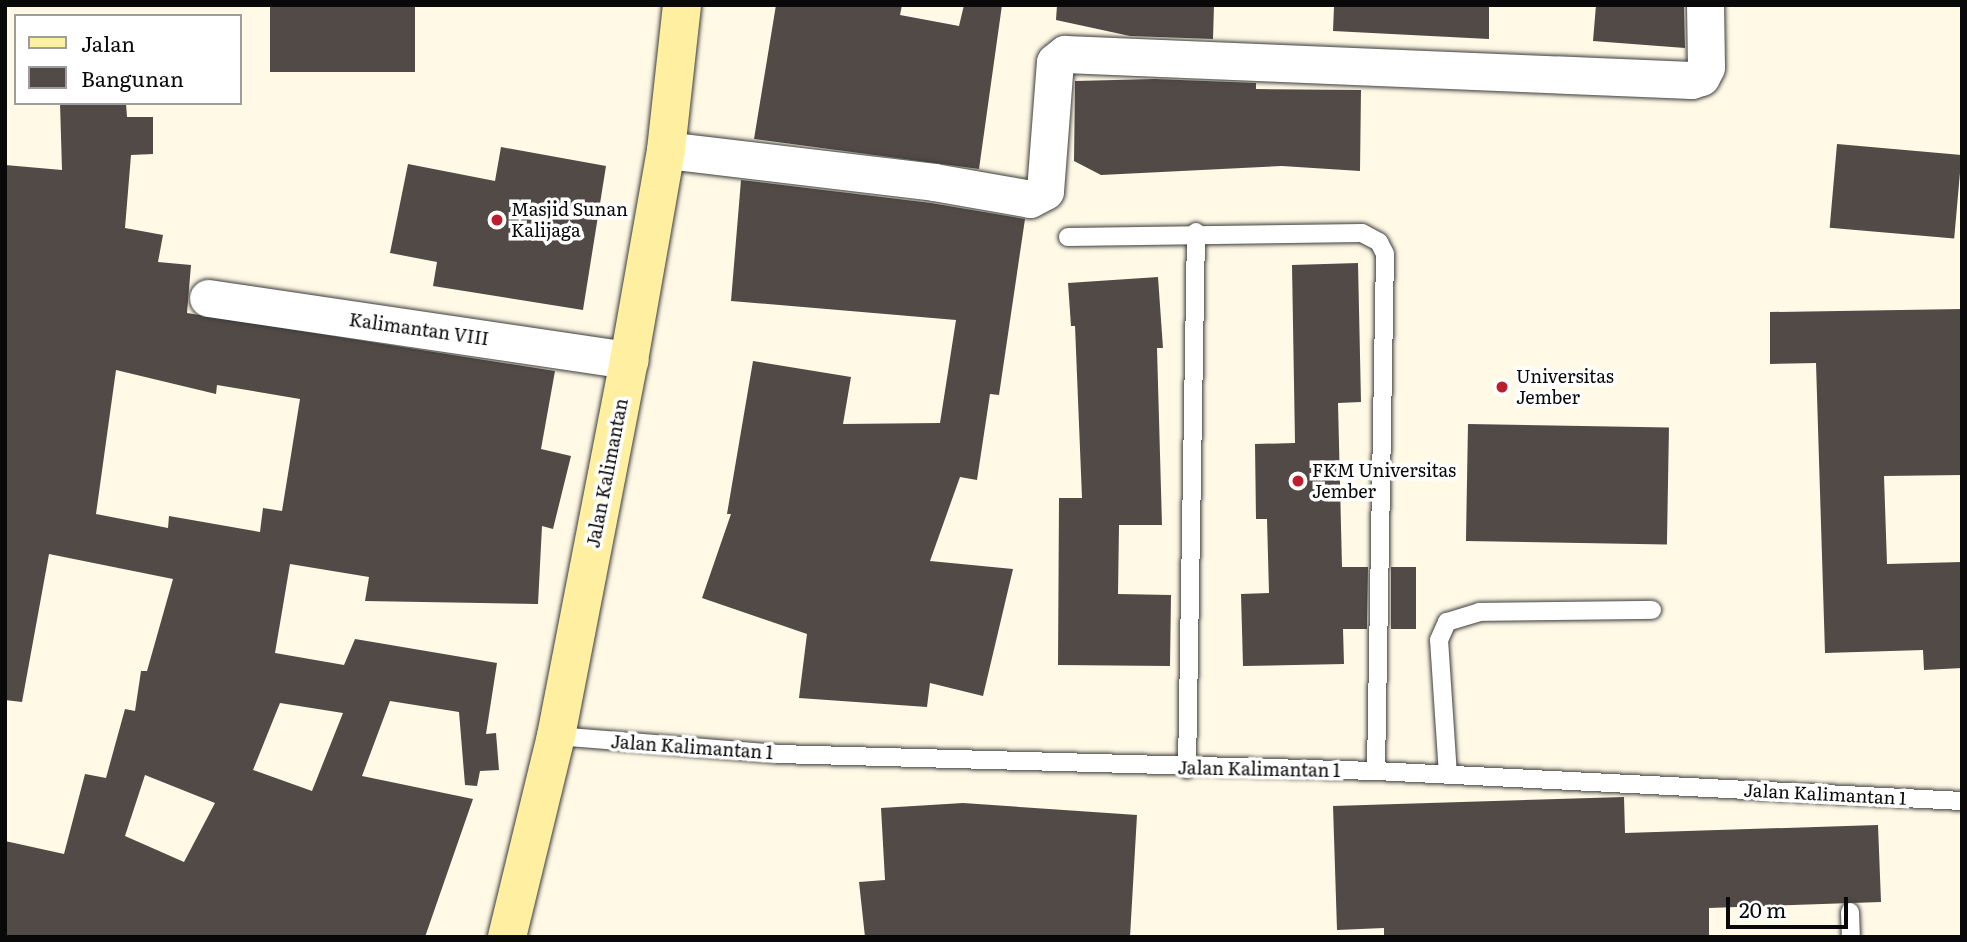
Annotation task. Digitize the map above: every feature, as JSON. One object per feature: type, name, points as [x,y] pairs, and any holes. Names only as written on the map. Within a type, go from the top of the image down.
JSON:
[{"type":"main road","name":"Jalan Kalimantan","points":[[507,937],[556,736],[629,360],[666,150],[682,5]]},
{"type":"street","points":[[666,150],[934,182],[1030,199],[1045,191],[1055,62],[1072,52],[1691,80],[1701,77],[1706,67],[1705,5]]},
{"type":"street","name":"Kalimantan VIII","points":[[208,298],[629,360]]},
{"type":"lane","points":[[1068,237],[1196,232],[1362,233],[1375,238],[1385,254],[1376,771]]},
{"type":"lane","points":[[1187,769],[1196,232]]},
{"type":"lane","points":[[1448,775],[1439,640],[1447,622],[1479,612],[1652,610]]},
{"type":"lane","name":"Jalan Kalimantan 1","points":[[556,736],[778,754],[1187,769],[1376,771],[1962,801]]},
{"type":"lane","points":[[1850,912],[1851,937]]},
{"type":"building","points":[[270,5],[415,5],[415,72],[270,72]]},
{"type":"building","points":[[776,5],[902,5],[900,15],[959,26],[964,5],[1002,5],[979,169],[754,139]]},
{"type":"building","points":[[1057,5],[1214,5],[1213,39],[1130,36],[1056,20]]},
{"type":"building","points":[[1596,5],[1684,6],[1685,48],[1593,41]]},
{"type":"building","points":[[1489,6],[1489,39],[1333,31],[1334,7]]},
{"type":"building","points":[[1155,79],[1256,83],[1256,89],[1361,90],[1360,171],[1282,166],[1101,175],[1074,161],[1075,81]]},
{"type":"building","points":[[60,105],[126,105],[127,117],[153,117],[153,154],[131,155],[125,228],[163,235],[158,262],[191,265],[187,313],[555,371],[541,449],[571,456],[553,529],[542,526],[538,604],[365,601],[369,577],[290,564],[275,653],[344,665],[355,639],[497,663],[486,734],[496,733],[499,770],[480,771],[477,786],[465,785],[459,712],[390,701],[362,776],[473,799],[425,937],[5,937],[5,841],[64,854],[85,774],[106,778],[125,709],[135,711],[141,671],[147,671],[173,579],[49,554],[22,702],[5,700],[5,165],[62,170]],"holes":[[[116,370],[216,394],[217,385],[300,399],[282,511],[263,508],[260,532],[169,516],[168,528],[96,514]],[[280,703],[343,713],[312,791],[253,770]],[[145,775],[215,803],[184,862],[125,836]]]},
{"type":"building","points":[[1837,144],[1962,155],[1954,239],[1830,228]]},
{"type":"building","name":"Masjid Sunan Kalijaga","points":[[501,147],[606,166],[583,310],[433,286],[437,262],[390,253],[408,164],[495,181]]},
{"type":"building","points":[[741,180],[931,203],[1025,219],[999,395],[990,394],[977,480],[960,477],[930,561],[1013,569],[983,696],[930,683],[927,707],[799,698],[807,634],[702,598],[731,514],[727,514],[753,361],[851,377],[843,424],[940,423],[956,320],[731,301]]},
{"type":"building","name":"FKM Universitas Jember","points":[[1358,263],[1361,402],[1338,403],[1342,567],[1368,567],[1367,629],[1343,629],[1344,664],[1243,666],[1241,594],[1269,593],[1267,519],[1256,519],[1255,444],[1295,443],[1292,265]]},
{"type":"building","points":[[1158,277],[1163,348],[1157,348],[1162,525],[1119,525],[1118,594],[1171,595],[1170,666],[1058,665],[1059,498],[1082,498],[1075,326],[1071,326],[1068,283]]},
{"type":"building","points":[[1962,309],[1962,475],[1884,476],[1887,564],[1962,562],[1962,668],[1924,670],[1923,650],[1825,653],[1816,363],[1770,364],[1770,312]]},
{"type":"building","points":[[1468,424],[1669,428],[1667,544],[1466,541]]},
{"type":"building","points":[[1391,567],[1416,567],[1416,629],[1391,629]]},
{"type":"building","points":[[1624,797],[1625,833],[1878,825],[1881,902],[1709,908],[1709,937],[1384,937],[1384,928],[1337,930],[1333,806]]},
{"type":"building","points":[[963,803],[1137,815],[1130,937],[865,937],[859,882],[885,880],[881,808]]},
{"type":"place","name":"Masjid Sunan Kalijaga","points":[[497,220]]},
{"type":"place","name":"Universitas Jember","points":[[1502,387]]},
{"type":"place","name":"FKM Universitas Jember","points":[[1298,481]]}]
